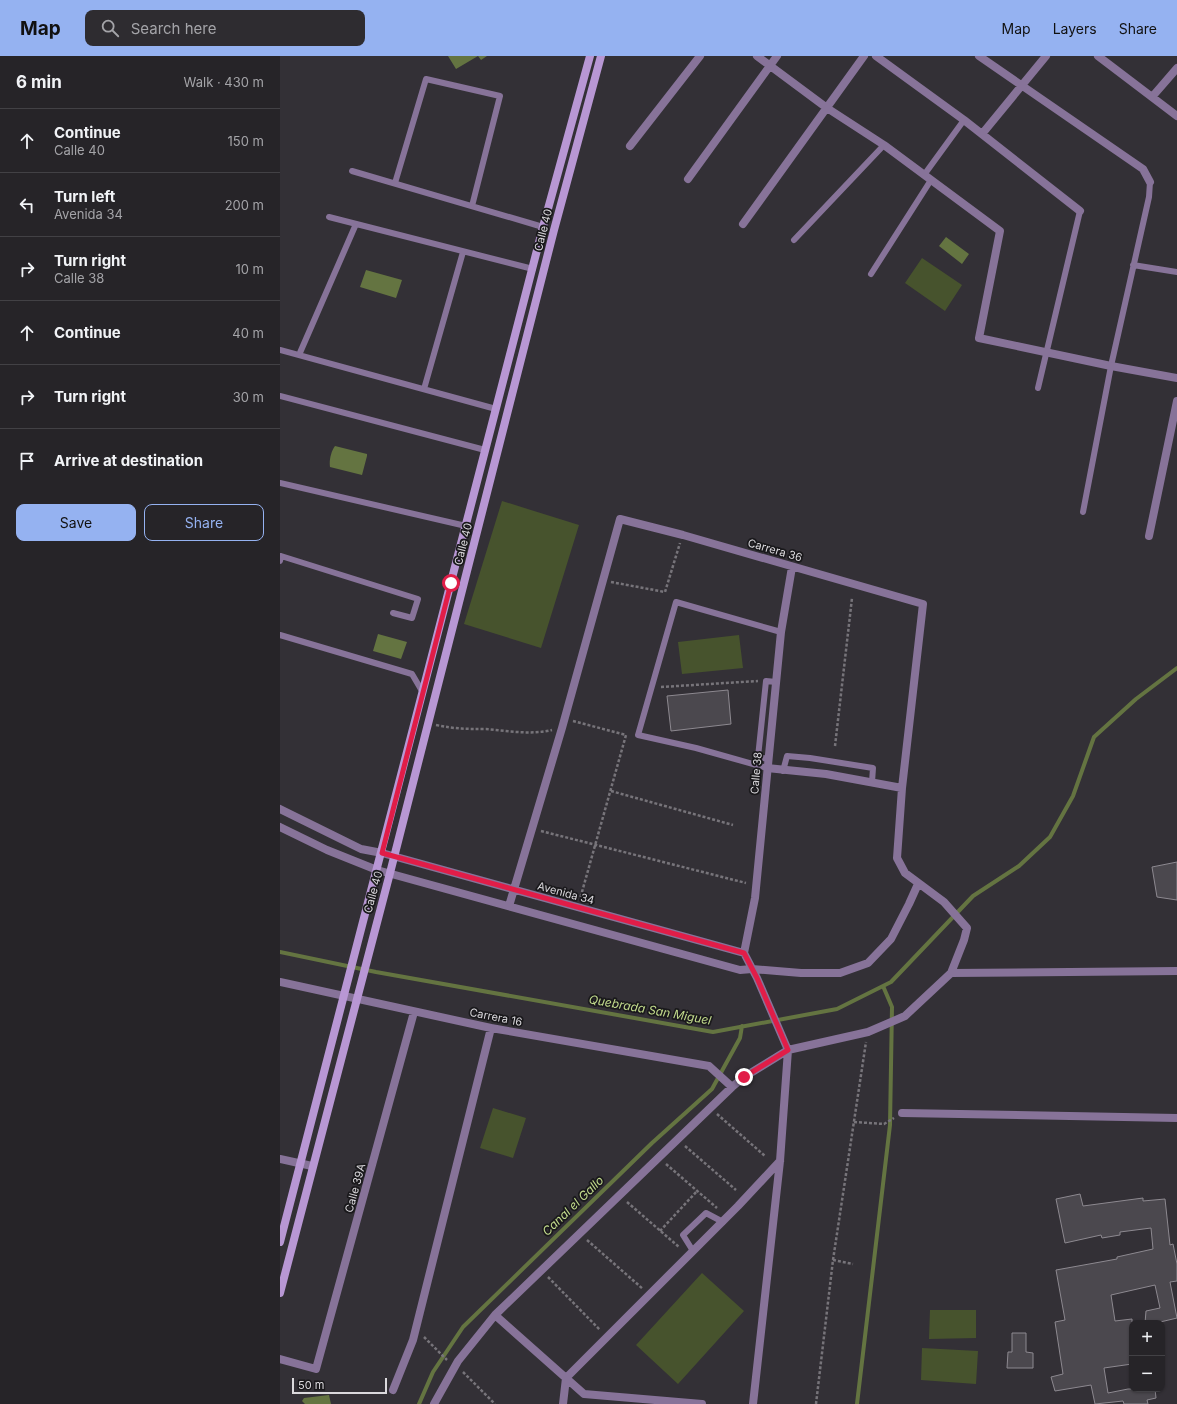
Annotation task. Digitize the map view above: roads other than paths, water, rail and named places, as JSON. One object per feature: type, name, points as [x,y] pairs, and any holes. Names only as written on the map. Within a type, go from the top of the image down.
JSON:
[{"type":"main road","name":"Calle 40","points":[[280,1242],[543,227],[590,56]]},
{"type":"main road","name":"Calle 40","points":[[280,1293],[312,1166],[390,873],[393,856],[554,230],[601,56]]},
{"type":"main road","points":[[543,227],[554,230]]},
{"type":"main road","points":[[496,409],[508,412]]},
{"type":"main road","points":[[486,450],[497,453]]},
{"type":"main road","points":[[451,583],[463,586]]},
{"type":"main road","points":[[422,691],[435,694]]},
{"type":"main road","points":[[415,720],[428,724]]},
{"type":"street","points":[[630,146],[700,56]]},
{"type":"street","points":[[757,56],[827,108],[884,145],[1000,231],[979,338],[1111,366],[1177,378]]},
{"type":"street","points":[[688,179],[777,56]]},
{"type":"street","points":[[743,224],[864,56]]},
{"type":"street","points":[[876,56],[964,120],[1080,211]]},
{"type":"street","points":[[979,56],[1143,169],[1150,182]]},
{"type":"street","points":[[982,134],[1046,56]]},
{"type":"street","points":[[1098,56],[1177,116]]},
{"type":"street","points":[[1152,97],[1177,68]]},
{"type":"street","points":[[1149,536],[1177,401]]},
{"type":"street","name":"Carrera 36","points":[[515,890],[620,519],[923,604],[902,788]]},
{"type":"street","name":"Calle 38","points":[[744,953],[756,898],[767,768],[781,632],[792,567]]},
{"type":"street","points":[[434,1404],[458,1361],[495,1315],[732,1087],[787,1046],[870,1032],[902,1016],[951,973],[967,928],[944,902],[905,873],[897,858],[902,788],[826,774],[783,771],[767,768]]},
{"type":"street","name":"Avenida 34","points":[[280,809],[361,849],[382,853],[744,953]]},
{"type":"street","points":[[280,827],[327,850],[377,870],[740,970],[752,969],[801,973],[840,972],[868,963],[890,939],[918,884]]},
{"type":"street","points":[[509,906],[515,890]]},
{"type":"street","points":[[744,953],[757,978],[787,1046],[780,1161],[752,1404]]},
{"type":"street","points":[[951,973],[1177,971]]},
{"type":"street","name":"Carrera 16","points":[[280,982],[491,1028],[709,1066],[732,1087]]},
{"type":"street","name":"Calle 39A","points":[[280,1359],[316,1369],[414,1012]]},
{"type":"street","points":[[393,1390],[413,1340],[491,1028]]},
{"type":"street","points":[[902,1113],[1177,1118]]},
{"type":"street","points":[[280,1159],[312,1166]]},
{"type":"street","points":[[563,1404],[566,1378],[723,1222],[780,1161]]},
{"type":"street","points":[[495,1315],[584,1394],[655,1402],[702,1404]]},
{"type":"lane","points":[[395,183],[426,79],[500,96],[472,206]]},
{"type":"lane","points":[[924,175],[964,120]]},
{"type":"lane","points":[[794,240],[884,145]]},
{"type":"lane","points":[[352,171],[543,227]]},
{"type":"lane","points":[[871,274],[931,180]]},
{"type":"lane","points":[[1083,512],[1111,366],[1149,197],[1150,182]]},
{"type":"lane","points":[[1038,388],[1080,211]]},
{"type":"lane","points":[[330,217],[533,269]]},
{"type":"lane","points":[[299,355],[356,224]]},
{"type":"lane","points":[[424,389],[463,252]]},
{"type":"lane","points":[[1133,265],[1177,272]]},
{"type":"lane","points":[[280,350],[496,409]]},
{"type":"lane","points":[[280,396],[486,450]]},
{"type":"lane","points":[[280,483],[466,526]]},
{"type":"lane","points":[[280,561],[281,556],[418,599],[412,618],[393,613]]},
{"type":"lane","points":[[767,768],[696,748],[638,735],[676,602],[781,632]]},
{"type":"lane","points":[[280,635],[412,674],[422,691]]},
{"type":"lane","points":[[783,771],[787,756],[810,758],[873,768],[872,782]]},
{"type":"lane","points":[[693,1251],[683,1235],[706,1213],[723,1222]]},
{"type":"waterway","name":"Quebrada San Miguel","points":[[280,952],[376,972],[713,1032],[837,1009],[891,982],[973,896],[1019,866],[1050,837],[1073,796],[1094,737],[1136,699],[1177,668]]},
{"type":"waterway","points":[[857,1404],[890,1125],[892,1007],[883,986]]},
{"type":"waterway","name":"Canal el Gallo","points":[[419,1404],[433,1372],[463,1327],[652,1143],[712,1089],[740,1038],[742,1026]]}]
